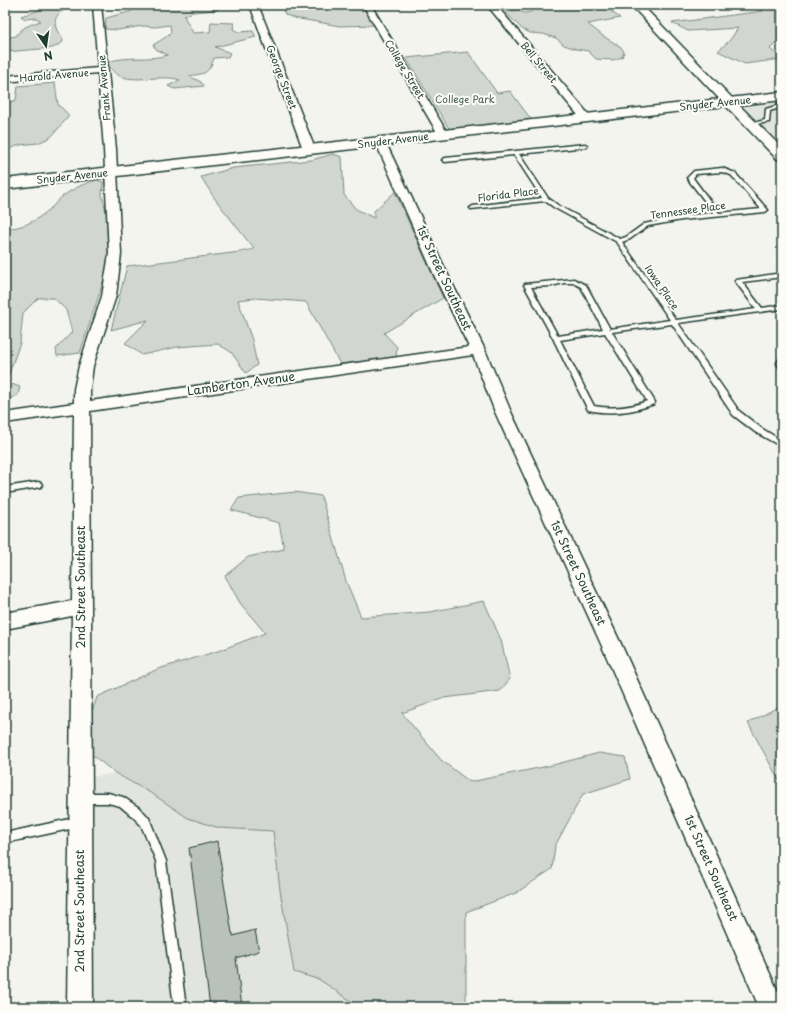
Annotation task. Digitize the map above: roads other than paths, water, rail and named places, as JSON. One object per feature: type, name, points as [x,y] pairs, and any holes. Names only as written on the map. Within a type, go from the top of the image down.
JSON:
[{"type":"main road","name":"Snyder Avenue","points":[[5,184],[782,96]]},
{"type":"main road","points":[[729,102],[782,156]]},
{"type":"street","name":"Frank Avenue","points":[[97,5],[111,172]]},
{"type":"street","name":"George Street","points":[[254,5],[309,149]]},
{"type":"street","name":"College Street","points":[[367,5],[443,134]]},
{"type":"street","name":"Bell Street","points":[[491,5],[586,118]]},
{"type":"street","points":[[636,5],[729,102]]},
{"type":"street","name":"Harold Avenue","points":[[5,79],[103,70]]},
{"type":"street","name":"1st Street Southeast","points":[[380,141],[442,277],[478,350],[506,419],[675,786],[772,1007]]},
{"type":"street","name":"2nd Street Southeast","points":[[80,1007],[82,389],[86,366],[109,296],[115,265],[111,172]]},
{"type":"street","name":"Lamberton Avenue","points":[[5,418],[478,350]]},
{"type":"street","points":[[5,621],[81,607]]},
{"type":"lane","points":[[751,124],[767,121],[768,110],[782,105]]},
{"type":"lane","points":[[445,160],[586,146]]},
{"type":"lane","name":"Iowa Place","points":[[516,153],[546,199],[557,207],[619,241],[736,413],[758,430],[782,444]]},
{"type":"lane","name":"Tennessee Place","points":[[619,241],[628,238],[646,225],[682,218],[718,215],[765,210],[733,174],[722,170],[694,173],[690,178],[718,215]]},
{"type":"lane","name":"Florida Place","points":[[473,208],[546,199]]},
{"type":"lane","points":[[760,310],[738,281],[782,275]]},
{"type":"lane","points":[[574,281],[584,286],[608,332],[651,402],[638,408],[606,411],[591,408],[556,338],[527,285],[574,281]]},
{"type":"lane","points":[[556,338],[782,307]]},
{"type":"lane","points":[[782,360],[780,362],[782,367]]},
{"type":"lane","points":[[5,490],[38,485]]},
{"type":"lane","points":[[81,798],[108,798],[122,802],[137,813],[145,822],[162,861],[180,1007]]},
{"type":"lane","points":[[5,838],[80,822]]},
{"type":"park label","name":"College Park","points":[[465,99]]}]
